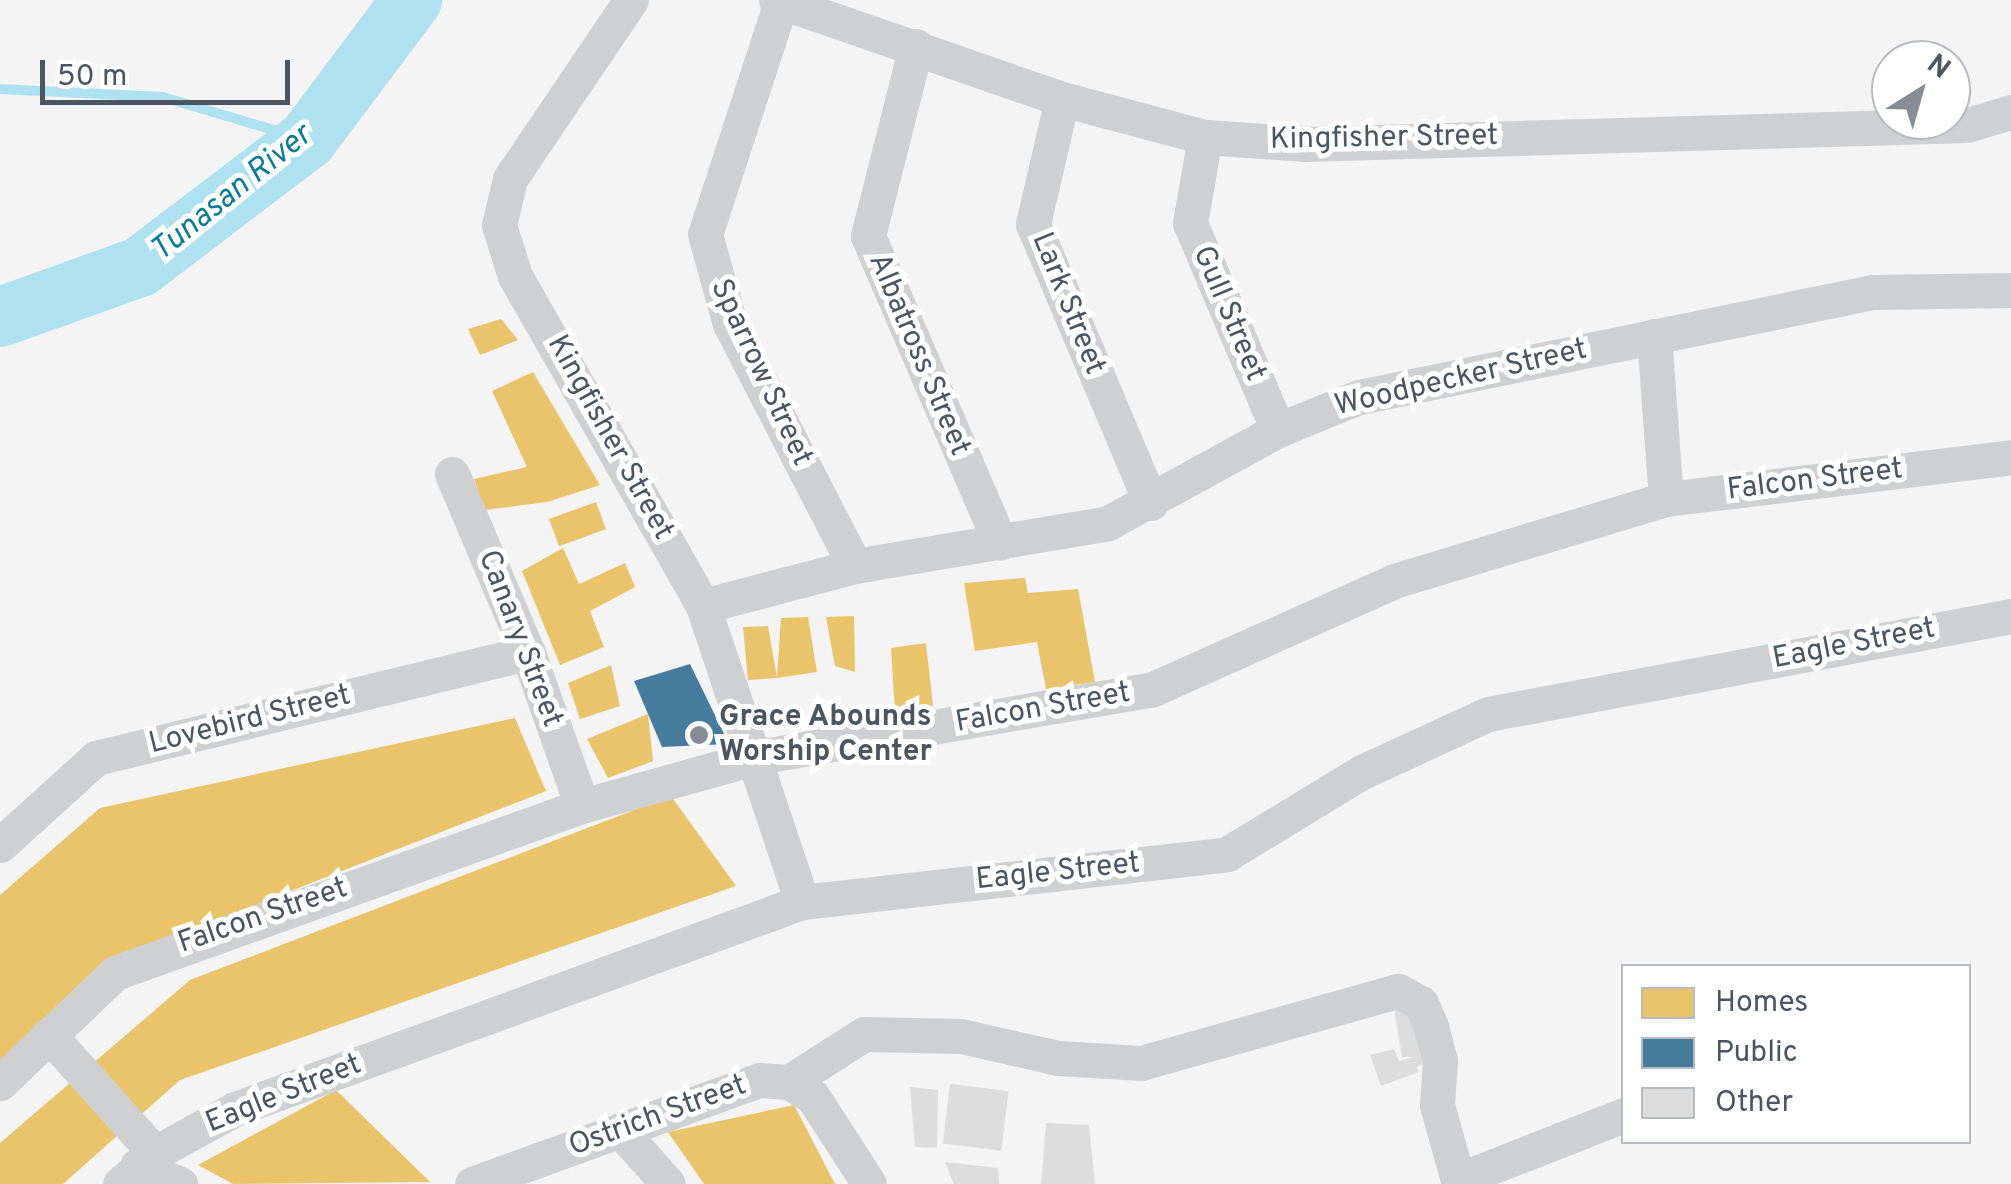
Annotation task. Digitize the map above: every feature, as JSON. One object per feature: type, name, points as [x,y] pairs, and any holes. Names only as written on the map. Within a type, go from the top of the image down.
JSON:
[{"type":"street","name":"Kingfisher Street","points":[[630,0],[510,180],[499,225],[515,276],[703,606],[757,757],[802,902]]},
{"type":"street","name":"Kingfisher Street","points":[[779,1],[1062,99],[1206,137],[1304,144],[1966,125],[2011,112]]},
{"type":"street","name":"Sparrow Street","points":[[779,1],[705,234],[723,308],[854,566]]},
{"type":"street","name":"Albatross Street","points":[[916,46],[868,236],[1000,544]]},
{"type":"street","name":"Lark Street","points":[[1062,99],[1033,224],[1151,502]]},
{"type":"street","name":"Gull Street","points":[[1206,137],[1190,223],[1278,430]]},
{"type":"street","name":"Woodpecker Street","points":[[703,606],[854,566],[1063,536],[1151,502],[1278,430],[1359,397],[1891,290],[2011,290]]},
{"type":"street","points":[[1654,336],[1666,499]]},
{"type":"street","name":"Falcon Street","points":[[0,1084],[115,973],[154,955],[582,806],[757,757],[1153,690],[1394,581],[1666,499],[2011,457]]},
{"type":"street","name":"Canary Street","points":[[452,474],[528,653],[582,806]]},
{"type":"street","name":"Eagle Street","points":[[138,1167],[235,1109],[802,902],[1227,854],[1362,772],[1488,714],[2011,616]]},
{"type":"street","name":"Lovebird Street","points":[[0,844],[96,758],[528,653]]},
{"type":"street","points":[[869,1184],[812,1097],[788,1082],[864,1034],[961,1036],[1058,1058],[1142,1062],[1398,991],[1420,1003],[1431,1027],[1440,1060],[1437,1106],[1456,1182],[1621,1116]]},
{"type":"street","points":[[49,1035],[138,1167],[180,1184]]},
{"type":"street","name":"Ostrich Street","points":[[472,1184],[760,1080],[788,1082]]},
{"type":"street","points":[[620,1130],[668,1184]]},
{"type":"building: Homes","points":[[501,319],[518,340],[480,355],[468,329]]},
{"type":"building: Homes","points":[[533,372],[600,485],[547,502],[485,510],[474,479],[527,467],[492,391]]},
{"type":"building: Homes","points":[[596,502],[606,529],[559,546],[549,519]]},
{"type":"building: Homes","points":[[563,548],[579,584],[625,563],[635,587],[590,611],[604,647],[560,665],[522,571]]},
{"type":"building: Homes","points":[[1025,578],[1028,593],[1078,589],[1095,682],[1046,689],[1037,642],[975,651],[964,583]]},
{"type":"building: Homes","points":[[854,616],[855,672],[835,666],[826,617]]},
{"type":"building: Homes","points":[[808,617],[817,672],[777,678],[781,618]]},
{"type":"building: Homes","points":[[768,626],[777,678],[748,680],[743,627]]},
{"type":"building: Homes","points":[[926,643],[933,706],[895,713],[891,648]]},
{"type":"building: Homes","points":[[611,665],[620,706],[580,719],[568,683]]},
{"type":"building: Homes","points":[[648,714],[653,761],[608,778],[587,739]]},
{"type":"building: Homes","points":[[515,718],[546,791],[102,965],[0,1064],[0,895],[100,808]]},
{"type":"building: Homes","points":[[671,796],[736,886],[180,1080],[63,1184],[0,1184],[0,1143],[190,980]]},
{"type":"building: Homes","points":[[336,1090],[430,1182],[233,1184],[198,1165]]},
{"type":"building: Homes","points":[[794,1105],[835,1184],[704,1184],[668,1132]]},
{"type":"building: Public","points":[[690,664],[729,744],[662,747],[634,681]]},
{"type":"building: Other","points":[[1393,1002],[1418,1003],[1433,1060],[1417,1067],[1419,1072],[1381,1086],[1370,1055],[1394,1049],[1399,1061],[1413,1057],[1402,1057]]},
{"type":"building: Other","points":[[950,1084],[1009,1091],[1001,1151],[943,1144]]},
{"type":"building: Other","points":[[910,1087],[938,1090],[937,1148],[915,1147]]},
{"type":"building: Other","points":[[1046,1123],[1089,1125],[1095,1184],[1041,1184]]},
{"type":"building: Other","points":[[945,1162],[998,1168],[999,1184],[954,1184]]},
{"type":"waterway","name":"Tunasan River","points":[[0,317],[140,267],[307,140],[412,0]]},
{"type":"waterway","points":[[0,89],[163,97],[307,140]]},
{"type":"place","name":"Grace Abounds Worship Center","points":[[699,735]]}]
